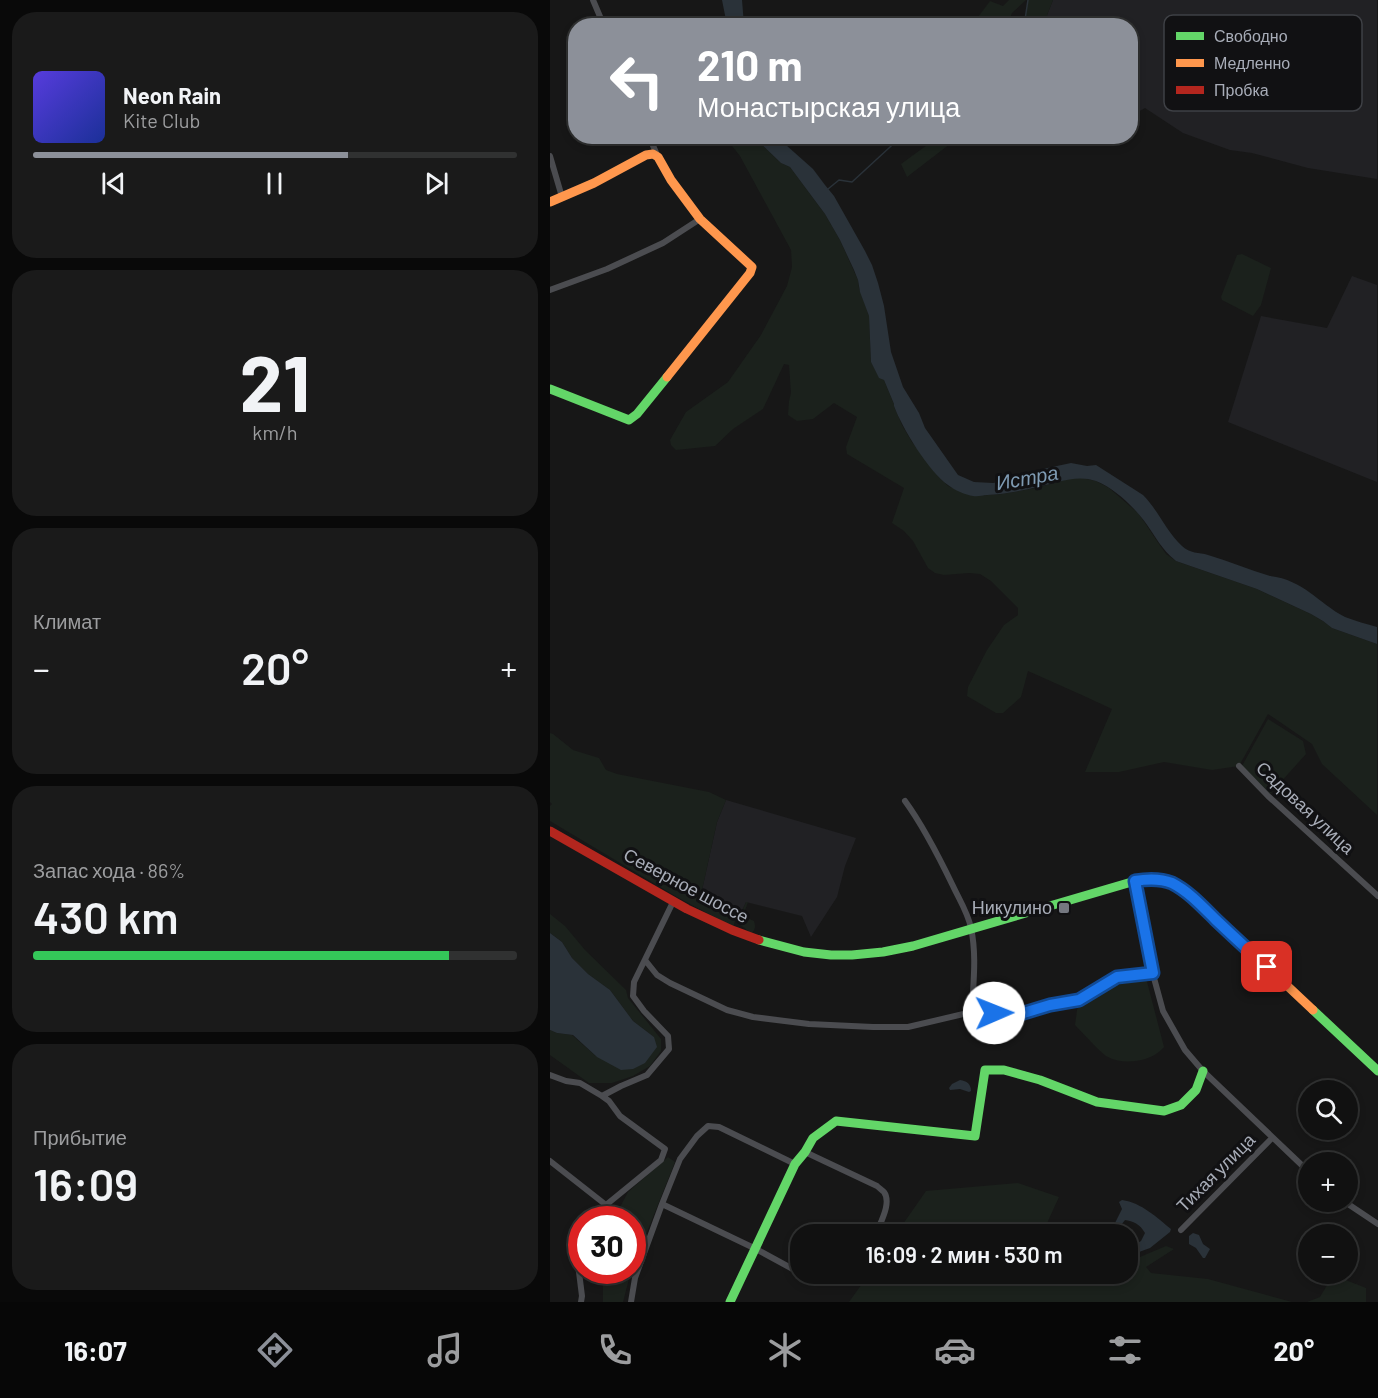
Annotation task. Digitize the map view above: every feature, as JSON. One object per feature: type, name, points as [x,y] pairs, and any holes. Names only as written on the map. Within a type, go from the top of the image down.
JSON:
[{"type":"street","points":[[593,0],[601,18]]},
{"type":"street","points":[[550,389],[629,420],[637,414],[751,273],[752,267],[749,263],[700,219],[671,180],[652,144]]},
{"type":"street","points":[[550,202],[594,183],[646,155],[653,154],[658,158]]},
{"type":"street","points":[[550,156],[562,197]]},
{"type":"street","points":[[550,290],[607,269],[663,243],[700,219]]},
{"type":"street","name":"Садовая улица","points":[[1239,766],[1268,796],[1378,896]]},
{"type":"street","points":[[905,801],[915,814],[939,858],[965,910],[971,928],[975,966],[972,1011]]},
{"type":"street","name":"Северное шоссе","points":[[550,831],[673,902],[724,928],[756,940],[798,951],[833,955],[860,955],[913,946],[1135,881],[1161,880],[1171,883],[1188,894],[1378,1071]]},
{"type":"street","points":[[1135,881],[1163,1011],[1185,1050],[1203,1071],[1298,1162]]},
{"type":"street","points":[[602,1096],[647,1075],[669,1049],[668,1036],[632,996],[634,982],[673,902]]},
{"type":"street","points":[[645,960],[657,975],[670,983],[727,1010],[753,1017],[809,1024],[908,1027],[972,1011],[1017,1015],[1050,1005],[1079,1000],[1117,977],[1153,973]]},
{"type":"street","points":[[730,1302],[795,1164],[813,1138],[836,1121],[974,1136],[985,1070],[1004,1070],[1031,1077],[1097,1102],[1164,1111],[1181,1105],[1196,1090],[1203,1071]]},
{"type":"street","points":[[550,1075],[580,1083],[602,1096],[609,1101],[620,1116],[665,1149],[661,1160],[606,1205],[550,1161]]},
{"type":"street","points":[[631,1302],[635,1278],[680,1159],[697,1136],[708,1126],[719,1127],[795,1164]]},
{"type":"street","name":"Тихая улица","points":[[1181,1230],[1272,1138]]},
{"type":"street","points":[[805,1152],[884,1191],[887,1198],[886,1209],[880,1224]]},
{"type":"street","points":[[662,1204],[790,1267]]},
{"type":"street","points":[[1358,1211],[1378,1224]]},
{"type":"street","points":[[580,1284],[581,1302]]},
{"type":"shaded area","points":[[1009,0],[1026,0],[1010,18],[977,18],[990,1],[1003,6]]},
{"type":"shaded area","points":[[1028,0],[1053,0],[1047,18],[1025,18]]},
{"type":"shaded area","points":[[1053,0],[1377,0],[1377,179],[1308,168],[1252,153],[1230,150],[1183,133],[1145,108],[1138,112],[1138,18],[1047,18]]},
{"type":"shaded area","points":[[731,144],[761,144],[781,163],[790,167],[825,214],[858,280],[869,316],[871,362],[879,377],[884,380],[902,425],[912,442],[948,486],[974,496],[1036,488],[1072,478],[1096,481],[1109,488],[1138,513],[1166,554],[1176,561],[1257,589],[1311,614],[1332,628],[1377,644],[1377,815],[1322,764],[1312,744],[1268,714],[1239,766],[1212,770],[1164,762],[1119,772],[1085,772],[1112,709],[1028,671],[1021,697],[1003,713],[996,713],[967,696],[968,687],[987,650],[1004,625],[1018,615],[1018,608],[991,581],[980,574],[944,575],[928,568],[913,541],[892,523],[904,488],[847,454],[846,447],[857,417],[834,403],[813,419],[797,421],[788,415],[791,393],[789,365],[784,364],[763,409],[733,429],[715,446],[676,450],[671,445],[670,440],[686,412],[728,382],[761,335],[787,286],[792,267],[791,250],[740,156]]},
{"type":"shaded area","points":[[928,144],[950,144],[907,177],[901,164]]},
{"type":"shaded area","points":[[1242,254],[1271,268],[1261,305],[1253,316],[1222,300],[1221,297],[1237,255]]},
{"type":"shaded area","points":[[1352,276],[1377,285],[1377,482],[1228,422],[1261,316],[1327,328]]},
{"type":"shaded area","points":[[1268,719],[1303,741],[1306,754],[1270,794],[1242,766]]},
{"type":"shaded area","points":[[550,733],[573,750],[599,758],[606,770],[709,792],[726,800],[717,822],[702,890],[739,918],[748,902],[743,916],[754,921],[755,928],[752,932],[735,921],[733,927],[677,897],[550,821],[552,804],[550,802]]},
{"type":"shaded area","points":[[726,800],[856,838],[845,866],[837,897],[811,937],[802,916],[746,902],[739,918],[702,890],[717,822]]},
{"type":"shaded area","points":[[550,914],[565,926],[585,950],[626,990],[628,998],[661,1039],[661,1051],[650,1066],[633,1076],[612,1083],[589,1083],[550,1055],[550,1030],[572,1035],[597,1057],[654,1037],[633,1021],[610,990],[588,974],[572,958],[562,942],[550,933]]},
{"type":"shaded area","points":[[1146,978],[1164,1047],[1152,1056],[1137,1061],[1121,1061],[1106,1056],[1075,1025],[1078,1003],[1118,981]]},
{"type":"shaded area","points":[[668,1157],[675,1162],[646,1234],[646,1206],[621,1206],[628,1192]]},
{"type":"shaded area","points":[[1018,1183],[1059,1197],[1047,1224],[903,1224],[926,1191]]},
{"type":"shaded area","points":[[1166,1246],[1174,1249],[1146,1267],[1151,1273],[1208,1279],[1292,1302],[849,1302],[862,1284],[1138,1284],[1138,1258]]},
{"type":"shaded area","points":[[603,1284],[628,1284],[623,1302],[603,1302]]},
{"type":"shaded area","points":[[1328,1284],[1356,1284],[1366,1288],[1366,1302],[1307,1302],[1320,1297]]},
{"type":"water","points":[[722,0],[742,0],[743,18],[726,18]]},
{"type":"water","name":"Истра","points":[[761,144],[785,144],[813,169],[834,196],[872,265],[884,306],[891,352],[903,387],[919,413],[925,428],[958,475],[974,482],[993,483],[1012,480],[1038,470],[1071,463],[1096,465],[1143,495],[1171,534],[1185,549],[1292,582],[1345,617],[1377,627],[1377,644],[1332,628],[1311,614],[1257,589],[1176,561],[1162,547],[1129,504],[1110,488],[1096,481],[1081,478],[1019,491],[977,496],[953,489],[948,485],[917,449],[898,415],[884,380],[879,378],[871,362],[869,316],[858,280],[840,240],[825,214],[790,167],[781,163]]},
{"type":"water","points":[[550,933],[562,942],[572,958],[588,974],[610,990],[633,1021],[654,1037],[657,1047],[645,1063],[633,1069],[621,1070],[597,1057],[573,1035],[550,1030]]},
{"type":"water","points":[[960,1080],[968,1083],[971,1091],[950,1090],[952,1084]]},
{"type":"water","points":[[1122,1200],[1136,1204],[1148,1211],[1171,1229],[1170,1232],[1150,1248],[1138,1252],[1138,1243],[1145,1233],[1134,1222],[1125,1220],[1122,1224],[1114,1224],[1122,1209],[1119,1202]]},
{"type":"water","points":[[1193,1233],[1199,1235],[1203,1244],[1210,1249],[1205,1258],[1189,1244],[1189,1236]]},
{"type":"waterway","points":[[1025,18],[1028,0]]},
{"type":"waterway","points":[[828,189],[839,180],[852,182],[893,144]]},
{"type":"traffic: fast","points":[[550,389],[629,420],[637,414],[667,377]]},
{"type":"traffic: fast","points":[[759,940],[804,952],[831,955],[883,952],[913,946],[1135,881],[1167,882]]},
{"type":"traffic: fast","points":[[1313,1010],[1378,1071]]},
{"type":"traffic: fast","points":[[730,1302],[795,1164],[813,1138],[836,1121],[975,1136],[985,1070],[1004,1070],[1040,1080],[1097,1102],[1164,1111],[1181,1105],[1196,1090],[1203,1071]]},
{"type":"traffic: slow","points":[[550,202],[594,183],[646,155],[653,154],[658,157],[671,180],[700,219],[752,267],[750,273],[667,377]]},
{"type":"traffic: slow","points":[[1167,882],[1199,903],[1313,1010]]},
{"type":"traffic: jam","points":[[550,831],[687,909],[759,940]]},
{"type":"place","name":"Никулино","points":[[1064,908]]},
{"type":"route","points":[[994,1013],[1017,1015],[1050,1005],[1079,1000],[1117,977],[1153,973],[1135,881],[1161,880],[1183,890],[1267,967]]}]
